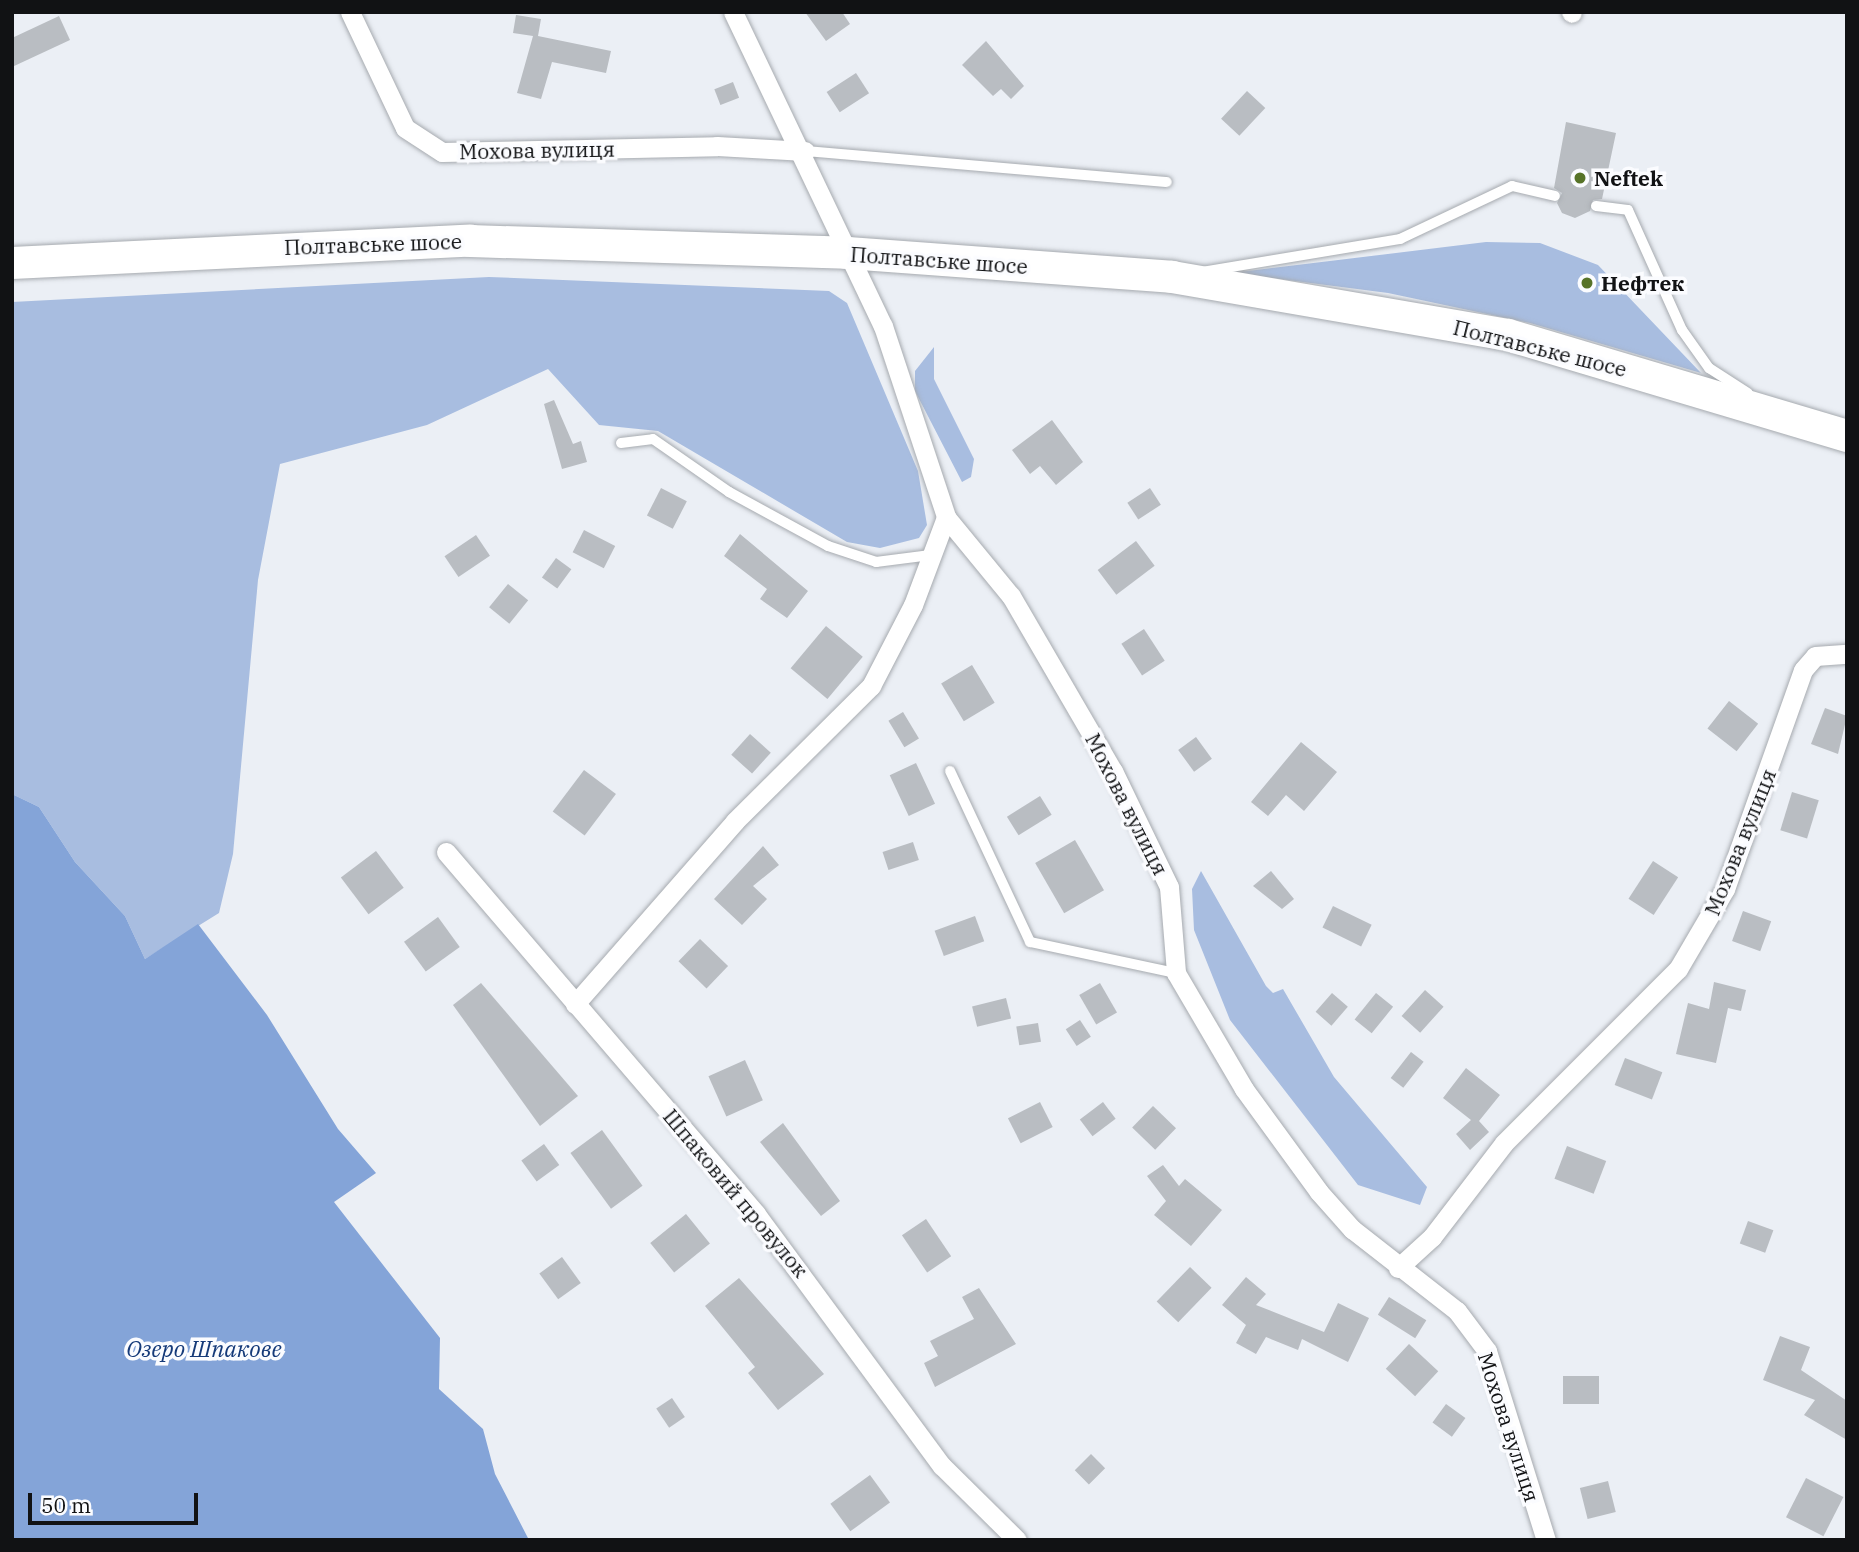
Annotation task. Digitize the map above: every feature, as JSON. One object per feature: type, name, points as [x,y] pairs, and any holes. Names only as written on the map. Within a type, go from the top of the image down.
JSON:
[{"type":"main road","name":"Полтавське шосе","points":[[12,263],[470,241],[846,253],[1172,277],[1508,335],[1771,410],[1847,436]]},
{"type":"street","name":"Мохова вулиця","points":[[350,12],[405,128],[442,152],[717,146],[805,151]]},
{"type":"street","name":"Мохова вулиця","points":[[733,12],[805,151],[846,253],[883,326],[946,517],[1011,596],[1113,771],[1169,887],[1176,973],[1244,1089],[1319,1192],[1398,1268],[1457,1311],[1487,1351],[1546,1540]]},
{"type":"street","points":[[575,1004],[734,821],[871,686],[932,555],[946,517]]},
{"type":"street","name":"Мохова вулиця","points":[[1398,1268],[1432,1237],[1504,1143],[1678,969],[1725,889],[1803,670],[1838,652]]},
{"type":"street","name":"Шпаковий провулок","points":[[446,852],[804,1274],[942,1466],[1017,1540]]},
{"type":"lane","points":[[805,151],[1167,182]]},
{"type":"lane","points":[[1172,277],[1400,239],[1512,186],[1555,196]]},
{"type":"lane","points":[[1596,206],[1628,210],[1682,330],[1709,368],[1771,410]]},
{"type":"lane","points":[[621,443],[653,439],[729,492],[828,546],[876,562],[932,555]]},
{"type":"lane","points":[[950,771],[1030,942],[1176,973]]},
{"type":"shaded area","points":[[1486,242],[1540,243],[1598,265],[1701,373],[1530,323],[1388,293],[1232,273]]},
{"type":"shaded area","points":[[489,277],[829,291],[847,303],[918,471],[927,525],[919,538],[880,548],[847,542],[658,431],[599,425],[548,369],[427,425],[280,464],[258,580],[233,854],[219,913],[145,959],[125,916],[75,862],[39,807],[12,794],[12,302]]},
{"type":"shaded area","points":[[934,347],[934,379],[974,459],[971,477],[962,482],[915,391],[915,371]]},
{"type":"shaded area","points":[[1201,871],[1266,986],[1273,993],[1283,989],[1334,1077],[1427,1187],[1420,1205],[1358,1185],[1230,1020],[1194,930],[1192,889]]},
{"type":"water","name":"Озеро Шпакове","points":[[12,794],[39,807],[75,862],[125,916],[145,959],[198,924],[267,1015],[338,1129],[376,1173],[334,1202],[440,1338],[439,1389],[483,1429],[495,1474],[529,1540],[12,1540]]},
{"type":"building","points":[[805,12],[842,12],[850,24],[826,41]]},
{"type":"building","points":[[516,15],[541,19],[538,36],[611,51],[606,73],[552,62],[541,99],[517,93],[533,36],[513,33]]},
{"type":"building","points":[[59,16],[70,40],[12,67],[12,38]]},
{"type":"building","points":[[986,41],[1024,86],[1011,99],[1001,89],[993,96],[962,65]]},
{"type":"building","points":[[856,73],[869,93],[840,112],[827,92]]},
{"type":"building","points":[[733,82],[739,98],[720,105],[714,89]]},
{"type":"building","points":[[1247,91],[1265,108],[1239,136],[1221,119]]},
{"type":"building","points":[[1566,122],[1616,133],[1602,199],[1593,200],[1590,211],[1575,218],[1562,213],[1557,203],[1562,193],[1554,188]]},
{"type":"building","points":[[554,400],[573,444],[581,441],[587,462],[562,469],[544,404]]},
{"type":"building","points":[[1052,420],[1083,462],[1056,485],[1040,466],[1030,474],[1012,450]]},
{"type":"building","points":[[661,488],[687,501],[673,529],[647,516]]},
{"type":"building","points":[[1150,488],[1161,505],[1138,519],[1127,503]]},
{"type":"building","points":[[584,530],[615,546],[604,568],[573,552]]},
{"type":"building","points":[[740,534],[808,591],[787,618],[760,599],[767,589],[724,556]]},
{"type":"building","points":[[476,535],[490,556],[458,577],[444,556]]},
{"type":"building","points":[[1136,541],[1155,566],[1116,595],[1098,570]]},
{"type":"building","points":[[556,558],[571,569],[557,589],[542,577]]},
{"type":"building","points":[[508,584],[528,600],[509,624],[489,607]]},
{"type":"building","points":[[826,626],[863,657],[827,699],[791,668]]},
{"type":"building","points":[[1144,629],[1165,661],[1142,676],[1121,644]]},
{"type":"building","points":[[972,665],[995,703],[964,721],[941,684]]},
{"type":"building","points":[[1729,701],[1758,724],[1737,751],[1707,729]]},
{"type":"building","points":[[1825,708],[1847,716],[1838,754],[1811,744]]},
{"type":"building","points":[[903,712],[919,739],[904,747],[888,721]]},
{"type":"building","points":[[750,734],[771,753],[752,774],[731,755]]},
{"type":"building","points":[[1196,737],[1212,759],[1194,772],[1178,750]]},
{"type":"building","points":[[1301,742],[1337,772],[1304,811],[1286,795],[1268,816],[1251,802]]},
{"type":"building","points":[[916,763],[935,804],[909,816],[890,775]]},
{"type":"building","points":[[584,770],[616,794],[585,836],[553,812]]},
{"type":"building","points":[[1792,792],[1819,800],[1807,838],[1780,830]]},
{"type":"building","points":[[1040,796],[1052,815],[1019,835],[1007,817]]},
{"type":"building","points":[[1075,840],[1104,890],[1064,913],[1035,863]]},
{"type":"building","points":[[913,842],[919,860],[888,870],[883,852]]},
{"type":"building","points":[[763,846],[779,865],[753,886],[767,899],[742,925],[714,899]]},
{"type":"building","points":[[376,851],[404,888],[369,914],[341,877]]},
{"type":"building","points":[[1653,861],[1678,877],[1654,915],[1628,899]]},
{"type":"building","points":[[1271,871],[1294,899],[1282,909],[1253,886]]},
{"type":"building","points":[[1333,906],[1372,925],[1361,946],[1322,928]]},
{"type":"building","points":[[1743,911],[1771,921],[1760,951],[1732,941]]},
{"type":"building","points":[[975,916],[984,941],[944,956],[935,931]]},
{"type":"building","points":[[438,917],[460,947],[426,972],[404,942]]},
{"type":"building","points":[[700,939],[728,966],[707,988],[678,961]]},
{"type":"building","points":[[1714,982],[1746,990],[1741,1011],[1728,1008],[1716,1063],[1676,1054],[1688,1003],[1709,1009]]},
{"type":"building","points":[[481,983],[578,1096],[540,1126],[453,1005]]},
{"type":"building","points":[[1100,983],[1117,1012],[1096,1024],[1079,995]]},
{"type":"building","points":[[1425,990],[1444,1007],[1420,1033],[1402,1016]]},
{"type":"building","points":[[1332,993],[1348,1007],[1331,1026],[1316,1012]]},
{"type":"building","points":[[1376,993],[1393,1007],[1372,1033],[1355,1019]]},
{"type":"building","points":[[1006,998],[1011,1018],[977,1027],[972,1006]]},
{"type":"building","points":[[1080,1020],[1091,1037],[1077,1046],[1066,1029]]},
{"type":"building","points":[[1038,1023],[1041,1042],[1019,1045],[1016,1026]]},
{"type":"building","points":[[1411,1052],[1424,1062],[1403,1088],[1391,1078]]},
{"type":"building","points":[[1625,1058],[1662,1072],[1652,1099],[1615,1085]]},
{"type":"building","points":[[745,1060],[763,1100],[726,1116],[708,1076]]},
{"type":"building","points":[[1466,1068],[1500,1095],[1479,1121],[1489,1132],[1470,1150],[1456,1134],[1471,1120],[1443,1098]]},
{"type":"building","points":[[1040,1102],[1053,1127],[1021,1143],[1008,1118]]},
{"type":"building","points":[[1103,1102],[1116,1119],[1092,1136],[1080,1119]]},
{"type":"building","points":[[1153,1106],[1176,1128],[1155,1150],[1132,1128]]},
{"type":"building","points":[[783,1123],[840,1201],[821,1216],[760,1142]]},
{"type":"building","points":[[602,1130],[643,1186],[611,1209],[570,1153]]},
{"type":"building","points":[[544,1144],[559,1165],[537,1181],[521,1160]]},
{"type":"building","points":[[1567,1146],[1606,1161],[1594,1194],[1554,1179]]},
{"type":"building","points":[[1163,1165],[1179,1186],[1185,1179],[1222,1210],[1191,1246],[1154,1215],[1166,1201],[1147,1176]]},
{"type":"building","points":[[686,1214],[710,1244],[674,1272],[650,1243]]},
{"type":"building","points":[[926,1219],[951,1256],[927,1273],[902,1235]]},
{"type":"building","points":[[1748,1221],[1773,1230],[1765,1253],[1740,1244]]},
{"type":"building","points":[[562,1257],[581,1283],[558,1299],[539,1273]]},
{"type":"building","points":[[1190,1267],[1212,1288],[1178,1322],[1157,1302]]},
{"type":"building","points":[[1246,1277],[1266,1294],[1256,1305],[1324,1332],[1338,1303],[1369,1318],[1348,1362],[1302,1339],[1298,1350],[1266,1337],[1256,1354],[1236,1343],[1246,1325],[1222,1305]]},
{"type":"building","points":[[739,1278],[824,1374],[778,1410],[748,1373],[755,1367],[705,1306]]},
{"type":"building","points":[[979,1288],[1016,1344],[935,1387],[924,1363],[938,1356],[930,1341],[974,1319],[962,1297]]},
{"type":"building","points":[[1389,1297],[1426,1320],[1415,1338],[1378,1315]]},
{"type":"building","points":[[1780,1336],[1810,1347],[1801,1370],[1847,1401],[1847,1440],[1804,1415],[1815,1400],[1763,1380]]},
{"type":"building","points":[[1409,1344],[1438,1371],[1415,1396],[1386,1369]]},
{"type":"building","points":[[1563,1376],[1599,1376],[1599,1404],[1563,1404]]},
{"type":"building","points":[[672,1398],[685,1417],[669,1428],[656,1409]]},
{"type":"building","points":[[1446,1404],[1465,1418],[1452,1437],[1432,1423]]},
{"type":"building","points":[[1091,1454],[1105,1468],[1089,1484],[1075,1470]]},
{"type":"building","points":[[870,1475],[890,1503],[850,1531],[830,1504]]},
{"type":"building","points":[[1806,1478],[1843,1497],[1823,1536],[1786,1517]]},
{"type":"building","points":[[1608,1481],[1616,1512],[1588,1519],[1580,1488]]},
{"type":"place","name":"Neftek","points":[[1580,178]]},
{"type":"place","name":"Нефтек","points":[[1587,283]]}]
